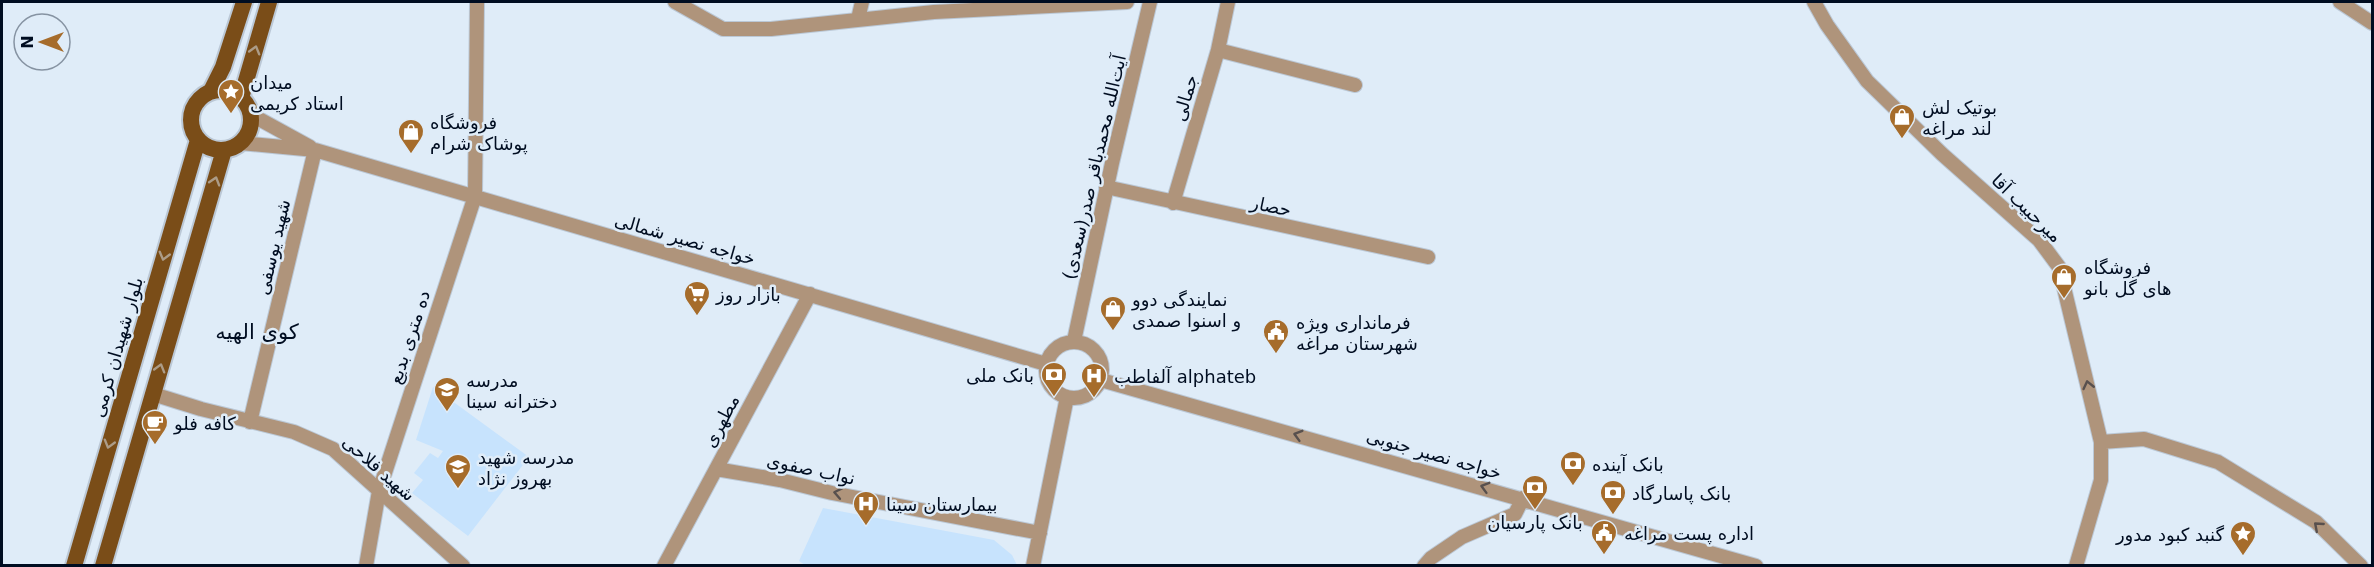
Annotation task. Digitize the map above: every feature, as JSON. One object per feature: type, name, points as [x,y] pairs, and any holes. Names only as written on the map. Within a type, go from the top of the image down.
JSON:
[{"type":"main road","points":[[211,91],[223,67],[244,2]]},
{"type":"main road","points":[[241,98],[269,2]]},
{"type":"main road","points":[[227,90],[241,98],[250,114],[248,132],[240,143],[224,150],[207,147],[198,140],[193,131],[192,112],[203,96],[211,91],[227,90]]},
{"type":"main road","name":"بلوار شهیدان کرمی","points":[[74,566],[198,140]]},
{"type":"main road","points":[[103,566],[224,150]]},
{"type":"main road","points":[[175,214],[184,207],[197,209],[202,222]]},
{"type":"street","name":"ده متری بدیع","points":[[366,566],[379,490],[474,196],[477,2]]},
{"type":"street","points":[[675,2],[723,29],[771,29],[858,19],[1126,2]]},
{"type":"street","points":[[858,19],[862,2]]},
{"type":"street","name":"آیت‌الله محمدباقر صدر(سعدی)","points":[[1074,341],[1106,188],[1150,2]]},
{"type":"street","name":"جمالی","points":[[1173,203],[1218,50],[1228,2]]},
{"type":"street","name":"میرحبیب آقا","points":[[1814,2],[1832,33],[1867,81],[1942,154],[2039,240],[2060,267],[2102,442],[2101,480],[2076,566]]},
{"type":"street","points":[[2340,2],[2373,22]]},
{"type":"street","points":[[1218,50],[1354,85]]},
{"type":"street","points":[[250,114],[315,150]]},
{"type":"street","points":[[240,143],[315,150]]},
{"type":"street","name":"خواجه نصیر شمالی","points":[[315,150],[1046,364]]},
{"type":"street","name":"شهید یوسفی","points":[[250,422],[315,150]]},
{"type":"street","name":"حصار","points":[[1106,188],[1428,257]]},
{"type":"street","name":"مطهری","points":[[664,566],[810,294]]},
{"type":"street","points":[[1074,341],[1084,343],[1099,355],[1103,371],[1101,380],[1091,393],[1083,397],[1067,397],[1052,388],[1046,372],[1046,364],[1053,350],[1059,345],[1074,341]]},
{"type":"street","name":"خواجه نصیر جنوبی","points":[[1101,380],[1756,566]]},
{"type":"street","name":"شهید فلاحی","points":[[153,393],[250,422],[294,432],[333,449],[463,566]]},
{"type":"street","points":[[1033,566],[1067,397]]},
{"type":"street","points":[[2102,442],[2144,439],[2218,462],[2316,522],[2361,566]]},
{"type":"street","name":"نواب صفوی","points":[[716,469],[1040,533]]},
{"type":"street","points":[[1424,566],[1431,558],[1462,537],[1515,514],[1523,498]]},
{"type":"shaded area","points":[[433,387],[529,457],[468,536],[412,493],[423,480],[414,473],[430,453],[438,458],[443,451],[416,440]]},
{"type":"shaded area","name":"بیمارستان سینا","points":[[823,508],[994,540],[1012,555],[1017,565],[805,565],[799,561]]},
{"type":"place","name":"میدان استاد کریمی","points":[[231,115]]},
{"type":"place","name":"بوتیک لش لند مراغه","points":[[1902,140]]},
{"type":"place","name":"فروشگاه پوشاک شرام","points":[[411,155]]},
{"type":"place","name":"فروشگاه های گل بانو","points":[[2064,300]]},
{"type":"place","name":"بازار روز","points":[[697,317]]},
{"type":"place","name":"نمایندگی دوو و اسنوا صمدی","points":[[1113,332]]},
{"type":"place","name":"فرمانداری ویژه شهرستان مراغه","points":[[1276,355]]},
{"type":"place","name":"بانک ملی","points":[[1054,398]]},
{"type":"place","name":"آلفاطب alphateb","points":[[1094,399]]},
{"type":"place","name":"مدرسه دخترانه سینا","points":[[447,413]]},
{"type":"place","name":"کافه فلو","points":[[155,446]]},
{"type":"place","name":"بانک آینده","points":[[1573,487]]},
{"type":"place","name":"مدرسه شهید بهروز نژاد","points":[[458,490]]},
{"type":"place","name":"بانک پارسیان","points":[[1535,511]]},
{"type":"place","name":"بانک پاسارگاد","points":[[1613,516]]},
{"type":"place","name":"بیمارستان سینا","points":[[866,527]]},
{"type":"place","name":"اداره پست مراغه","points":[[1604,556]]},
{"type":"place","name":"گنبد کبود مدور","points":[[2243,557]]},
{"type":"district","name":"کوی الهیه","points":[[257,332]]}]
